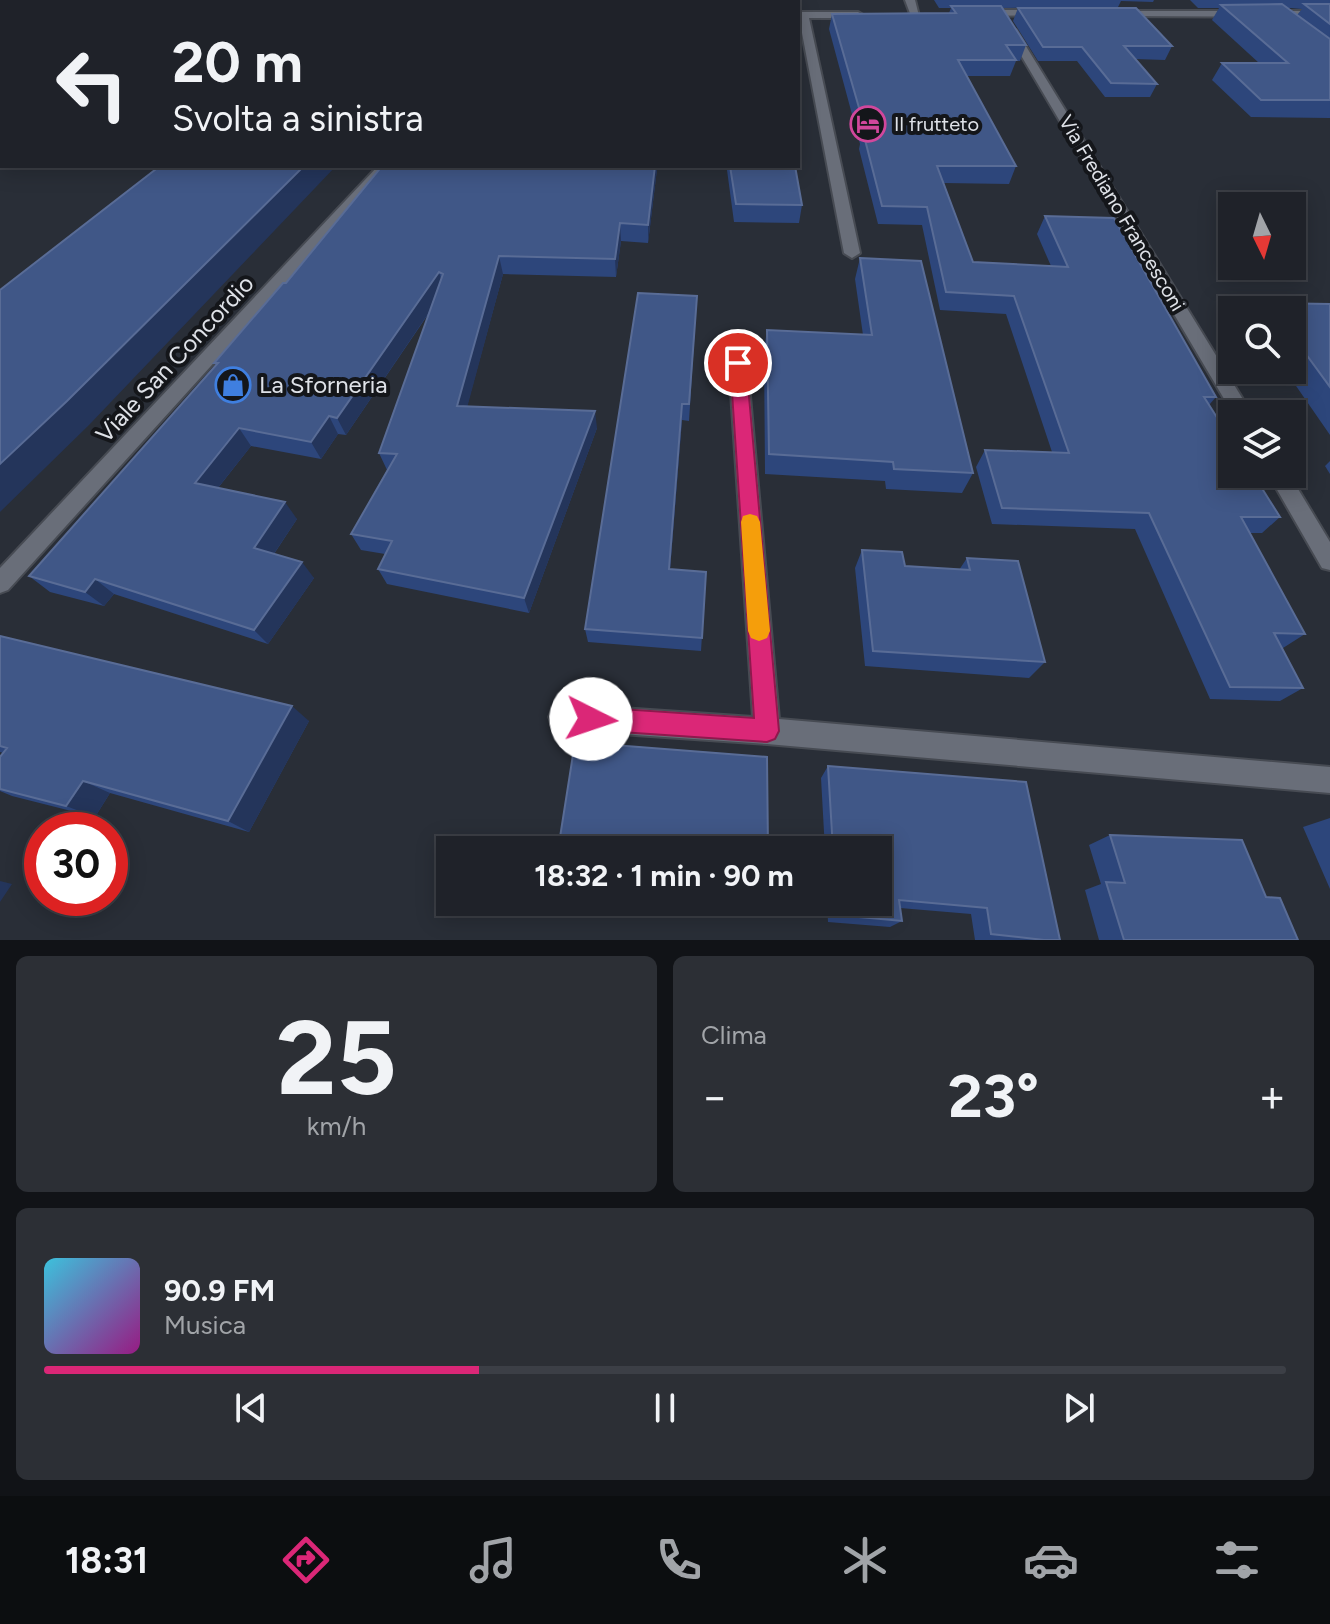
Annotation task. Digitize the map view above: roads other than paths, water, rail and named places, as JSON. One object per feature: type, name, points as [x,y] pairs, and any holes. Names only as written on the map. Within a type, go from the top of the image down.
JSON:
[{"type":"street","points":[[910,0],[915,14]]},
{"type":"street","points":[[1184,0],[1198,13]]},
{"type":"street","points":[[972,13],[1057,12]]},
{"type":"street","name":"Via Frediano Francesconi","points":[[1000,13],[1235,400]]},
{"type":"street","points":[[1104,13],[1330,14]]},
{"type":"street","points":[[852,253],[800,15],[873,14]]},
{"type":"street","points":[[901,14],[929,14]]},
{"type":"street","points":[[1276,14],[1287,22]]},
{"type":"street","name":"Viale San Concordio","points":[[0,583],[383,168]]},
{"type":"street","points":[[738,363],[767,731]]},
{"type":"street","points":[[1286,488],[1330,561]]},
{"type":"street","points":[[562,717],[767,731],[1330,780]]},
{"type":"place","name":"Il frutteto","points":[[868,124]]},
{"type":"place","name":"La Sforneria","points":[[233,385]]}]
